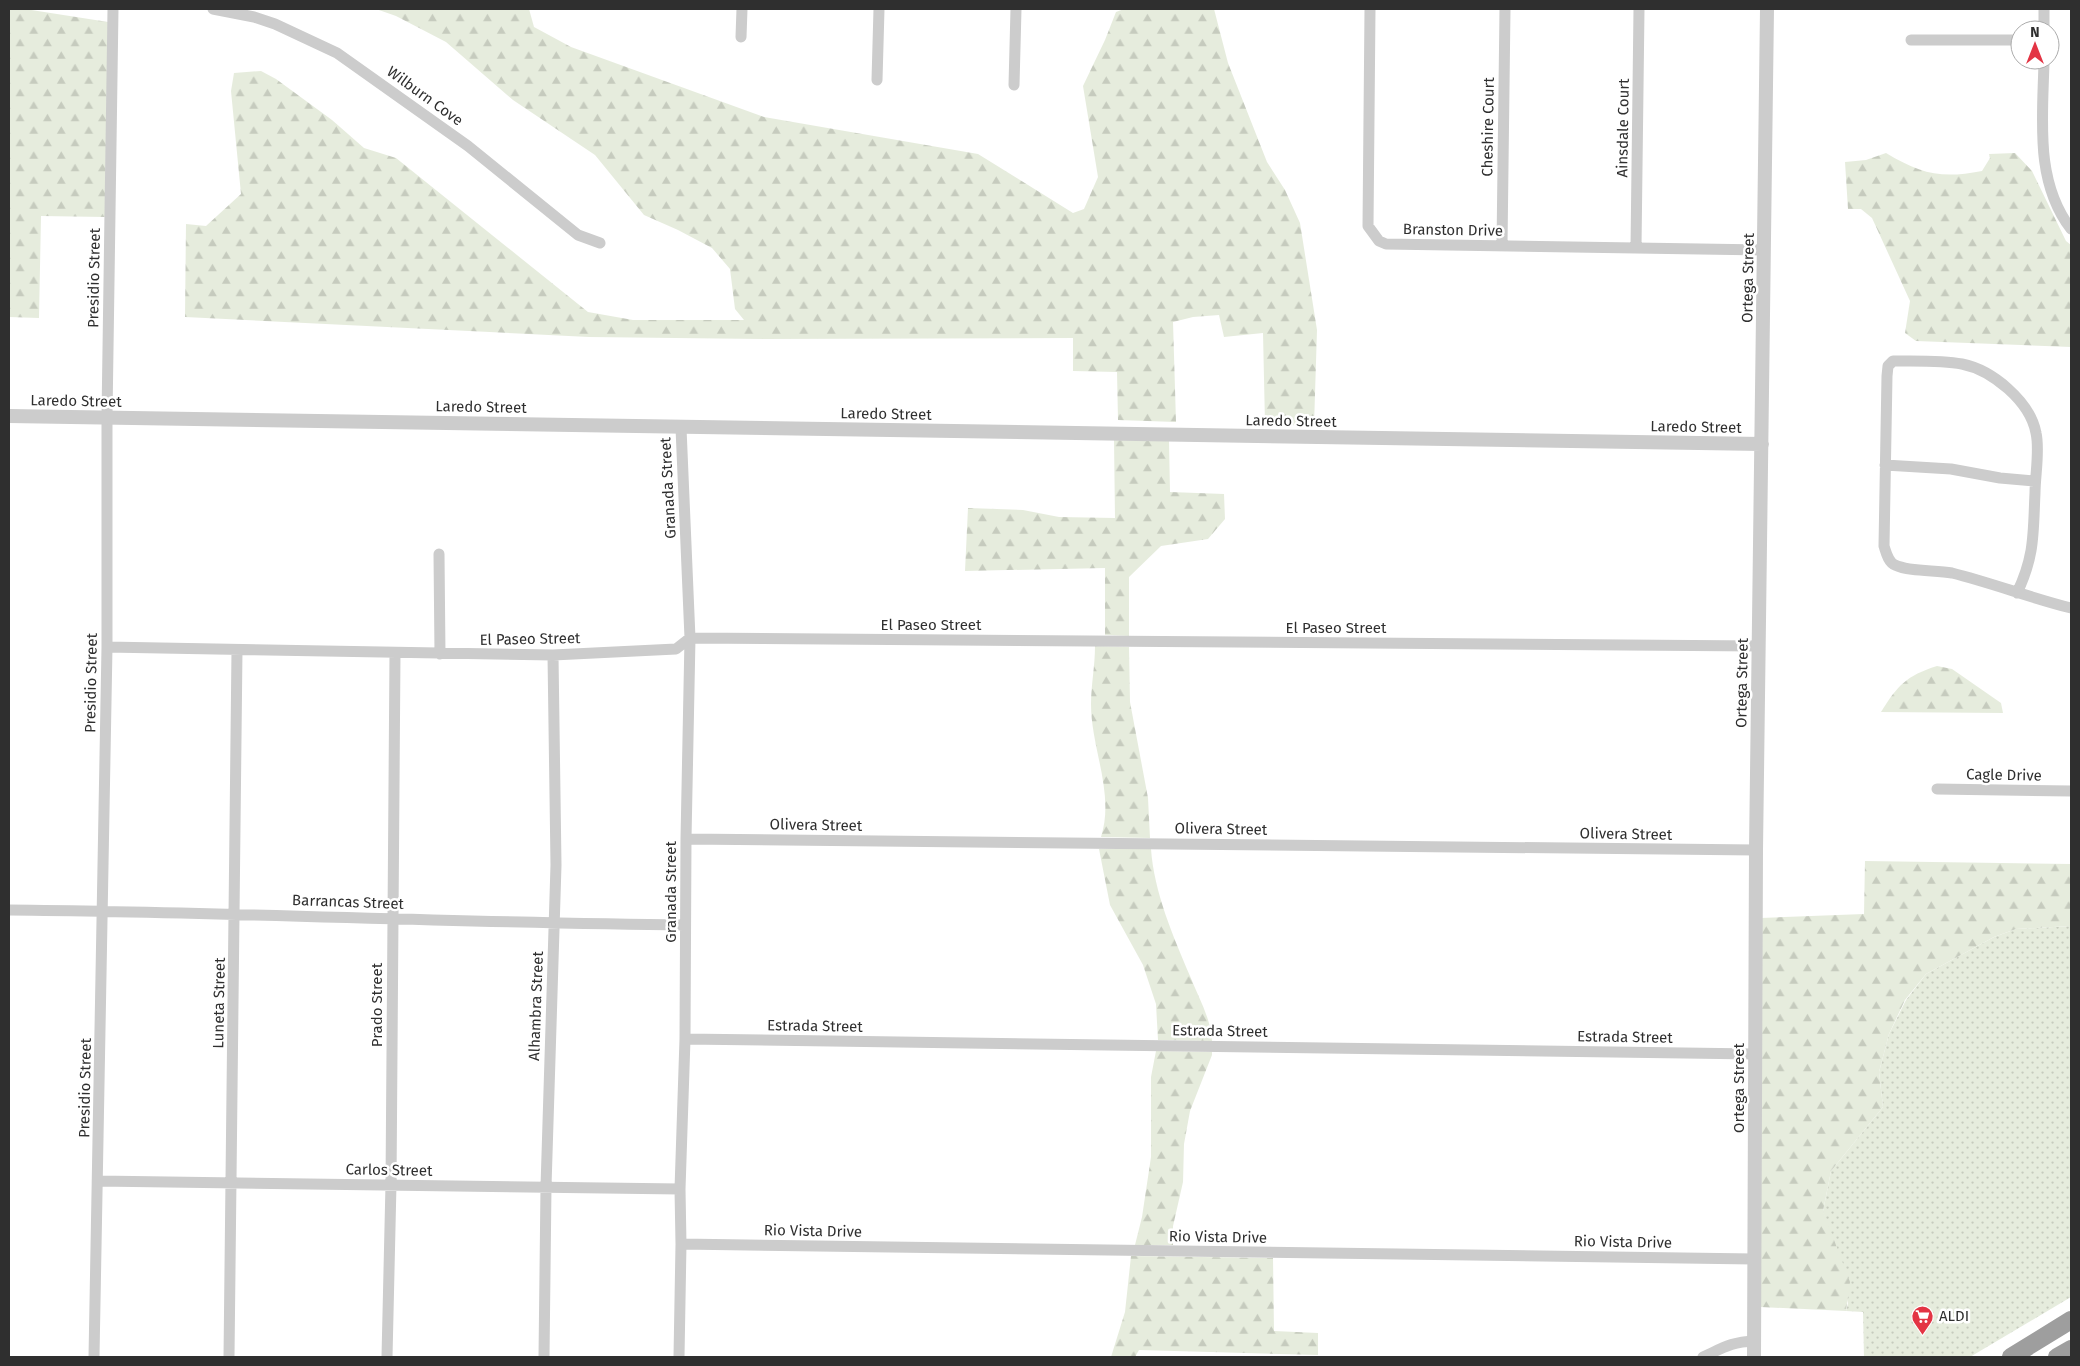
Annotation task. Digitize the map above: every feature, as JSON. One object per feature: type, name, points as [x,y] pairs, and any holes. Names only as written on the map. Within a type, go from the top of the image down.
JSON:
[{"type":"highway","points":[[2011,1357],[2071,1320]]},
{"type":"highway","points":[[2057,1357],[2071,1349]]},
{"type":"street","name":"Presidio Street","points":[[94,1357],[107,647],[107,417],[113,9]]},
{"type":"street","name":"Wilburn Cove","points":[[213,9],[254,17],[275,24],[337,53],[468,146],[578,235],[600,243]]},
{"type":"street","points":[[741,36],[742,9]]},
{"type":"street","points":[[877,80],[879,9]]},
{"type":"street","points":[[1014,85],[1016,9]]},
{"type":"street","name":"Branston Drive","points":[[1370,9],[1368,226],[1373,236],[1379,241],[1386,244],[1764,250]]},
{"type":"street","name":"Cheshire Court","points":[[1502,245],[1504,9]]},
{"type":"street","name":"Ainsdale Court","points":[[1636,247],[1639,9]]},
{"type":"street","name":"Ortega Street","points":[[1754,1357],[1756,850],[1767,9]]},
{"type":"street","points":[[1911,40],[2010,40]]},
{"type":"street","points":[[2044,70],[2043,148],[2045,168],[2051,192],[2060,212],[2071,229]]},
{"type":"street","points":[[2017,593],[2028,572],[2032,554],[2037,434],[2027,410],[2011,393],[1986,373],[1962,364],[1893,361],[1888,366],[1885,465],[1884,546],[1890,561],[1894,565],[1903,567],[1952,573],[2017,593],[2071,608]]},
{"type":"street","name":"Laredo Street","points":[[9,416],[1762,444]]},
{"type":"street","name":"Granada Street","points":[[679,1357],[680,1189],[685,1039],[686,838],[690,638],[681,428]]},
{"type":"street","points":[[1885,465],[1952,469],[2000,478],[2035,481]]},
{"type":"street","points":[[439,554],[440,654]]},
{"type":"street","name":"El Paseo Street","points":[[107,647],[553,655],[676,650],[690,638],[1759,646]]},
{"type":"street","name":"Luneta Street","points":[[229,1357],[236,914],[237,650]]},
{"type":"street","name":"Prado Street","points":[[387,1357],[395,653]]},
{"type":"street","name":"Alhambra Street","points":[[544,1357],[546,1187],[556,864],[553,655]]},
{"type":"street","name":"Cagle Drive","points":[[1937,789],[2071,791]]},
{"type":"street","name":"Olivera Street","points":[[686,838],[1756,850]]},
{"type":"street","name":"Barrancas Street","points":[[9,910],[236,914],[553,924],[686,925]]},
{"type":"street","name":"Estrada Street","points":[[685,1039],[1755,1054]]},
{"type":"street","name":"Carlos Street","points":[[98,1181],[680,1189]]},
{"type":"street","name":"Rio Vista Drive","points":[[681,1244],[1754,1259]]},
{"type":"street","points":[[1703,1357],[1737,1342],[1754,1342]]},
{"type":"green space","points":[[9,9],[25,9],[108,22],[105,217],[41,216],[39,318],[9,317]]},
{"type":"green space","points":[[376,9],[529,9],[534,27],[571,47],[764,117],[978,154],[1073,213],[1084,209],[1098,177],[1083,86],[1116,12],[1124,9],[1214,9],[1228,63],[1267,162],[1285,190],[1300,223],[1317,330],[1314,426],[1265,424],[1263,333],[1224,337],[1219,315],[1193,317],[1173,322],[1176,422],[1118,420],[1117,372],[1073,371],[1073,338],[762,339],[589,337],[185,317],[186,224],[206,226],[241,194],[231,91],[234,73],[261,71],[276,79],[332,120],[364,148],[396,158],[588,312],[633,320],[744,320],[735,309],[730,269],[712,248],[644,215],[595,155],[513,100],[446,42],[396,16]]},
{"type":"green space","points":[[1886,153],[1921,170],[1955,175],[1982,171],[1990,158],[1989,154],[2015,153],[2032,171],[2066,241],[2071,245],[2071,347],[1916,341],[1905,333],[1910,301],[1872,218],[1861,209],[1848,209],[1845,162],[1866,160]]},
{"type":"green space","points":[[1114,440],[1169,441],[1170,492],[1224,494],[1225,519],[1208,539],[1161,546],[1129,577],[1129,636],[1105,635],[1105,568],[965,571],[968,508],[1023,510],[1059,517],[1115,518]]},
{"type":"green space","points":[[1095,646],[1129,647],[1130,702],[1148,798],[1150,838],[1101,837],[1105,820],[1104,787],[1092,721],[1091,704]]},
{"type":"green space","points":[[1937,666],[1952,669],[2001,703],[2003,713],[1881,712],[1898,688],[1910,678]]},
{"type":"green space","points":[[1099,849],[1151,849],[1156,881],[1165,914],[1207,1016],[1212,1041],[1158,1040],[1156,1004],[1143,965],[1110,905]]},
{"type":"green space","points":[[1865,861],[2071,864],[2071,926],[2016,929],[1994,937],[1926,974],[1905,1000],[1889,1034],[1879,1072],[1883,1107],[1831,1171],[1823,1211],[1850,1282],[1846,1311],[1761,1307],[1759,1173],[1761,918],[1864,914]]},
{"type":"green space","points":[[2071,926],[2071,1297],[1970,1357],[1864,1357],[1863,1312],[1846,1311],[1848,1303],[1823,1211],[1831,1171],[1883,1107],[1879,1072],[1889,1034],[1906,1000],[1926,974],[1994,937],[2016,929]]},
{"type":"green space","points":[[1156,1051],[1212,1052],[1212,1055],[1190,1111],[1184,1144],[1183,1182],[1173,1226],[1173,1245],[1135,1245],[1142,1217],[1151,1157],[1151,1077]]},
{"type":"green space","points":[[1131,1256],[1273,1258],[1274,1331],[1318,1333],[1318,1355],[1139,1350],[1135,1357],[1111,1357],[1125,1312]]},
{"type":"place","name":"ALDI","points":[[1923,1335]]}]
